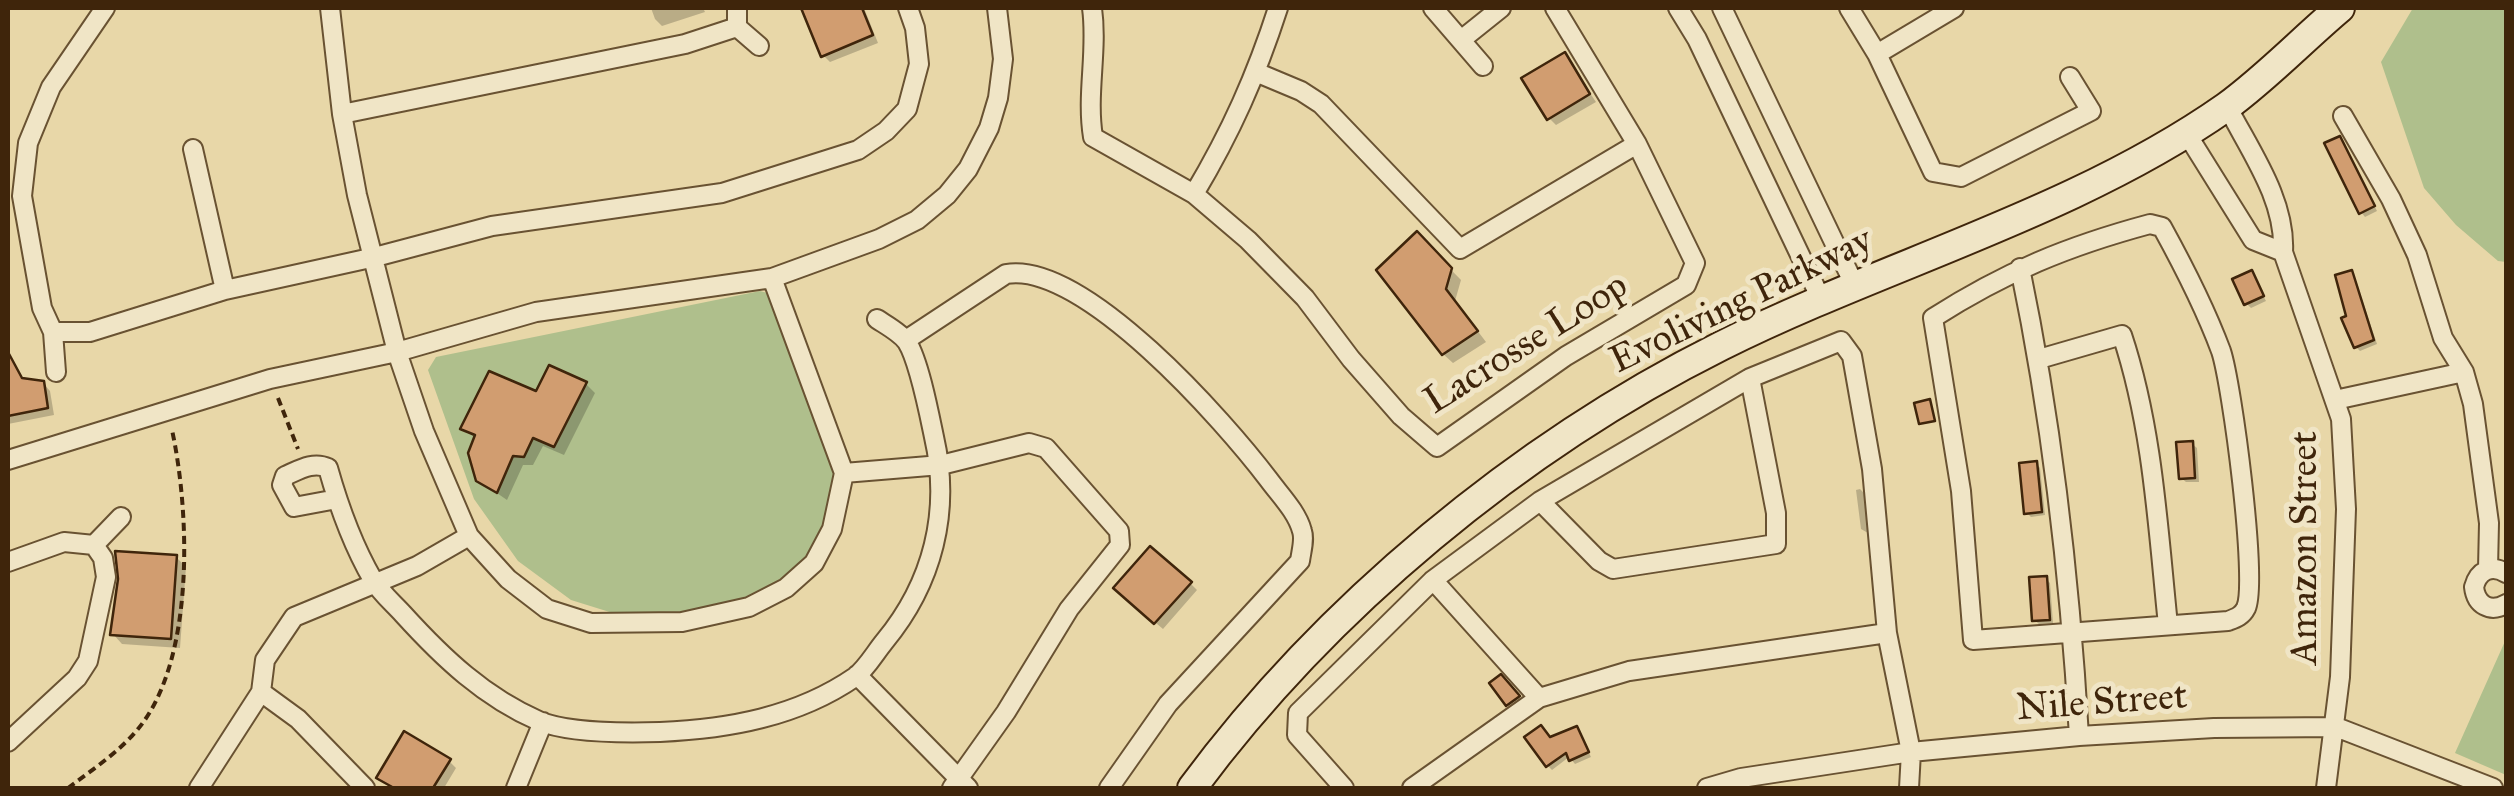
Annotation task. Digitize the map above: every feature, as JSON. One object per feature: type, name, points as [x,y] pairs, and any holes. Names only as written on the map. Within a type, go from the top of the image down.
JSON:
[{"type":"street","points":[[56,372],[53,332],[42,308],[22,196],[28,143],[52,88],[104,8]]},
{"type":"street","points":[[330,8],[342,114],[357,195],[397,352],[424,431],[470,536],[508,579],[547,608],[592,624],[682,622],[749,607],[786,588],[814,563],[832,529],[844,473],[772,278]]},
{"type":"street","points":[[737,8],[737,27]]},
{"type":"street","points":[[53,332],[90,332],[226,290],[374,258],[492,226],[722,193],[858,150],[886,132],[908,109],[919,64],[915,28],[908,8]]},
{"type":"street","points":[[8,460],[270,379],[397,352],[536,312],[772,278],[879,239],[916,220],[947,195],[968,169],[989,128],[1003,59],[997,8]]},
{"type":"street","name":"Lacrosse Loop","points":[[1092,8],[1096,32],[1090,118],[1093,137],[1194,194],[1248,240],[1306,298],[1350,359],[1401,416],[1437,447],[1566,356],[1686,285],[1695,262],[1637,144],[1555,8]]},
{"type":"street","points":[[1194,194],[1231,132],[1258,73],[1278,8]]},
{"type":"street","points":[[1434,8],[1483,66]]},
{"type":"street","points":[[1461,40],[1502,8]]},
{"type":"street","points":[[1678,8],[1697,39],[1821,299]]},
{"type":"street","points":[[1722,8],[1855,286]]},
{"type":"street","points":[[1849,8],[1877,54],[1933,172],[1961,176],[2090,112],[2070,77]]},
{"type":"street","name":"Evoliving Parkway","points":[[1192,788],[1247,718],[1378,584],[1487,494],[1603,412],[1661,378],[1821,299],[2094,182],[2226,106],[2340,8]]},
{"type":"street","points":[[1877,54],[1960,11]]},
{"type":"street","points":[[342,114],[685,44],[737,27]]},
{"type":"street","points":[[737,27],[760,46]]},
{"type":"street","points":[[1258,73],[1301,91],[1320,104],[1460,249],[1637,144]]},
{"type":"street","name":"Amazon Street","points":[[2226,106],[2274,197],[2284,231],[2283,252],[2341,419],[2346,509],[2336,726],[2326,788]]},
{"type":"street","points":[[2342,116],[2404,227],[2417,255],[2442,338],[2464,372],[2473,404],[2497,571],[2476,580],[2475,596],[2486,607],[2494,609],[2506,604]]},
{"type":"street","points":[[1743,133],[1776,118]]},
{"type":"street","points":[[2185,131],[2253,240],[2283,252]]},
{"type":"street","points":[[193,149],[226,290]]},
{"type":"street","points":[[2150,224],[2162,227],[2188,273],[2222,354],[2240,467],[2249,578],[2248,605],[2241,615],[2228,621],[2168,625],[1974,640],[1961,490],[1933,318],[2020,268],[2078,243],[2150,224]]},
{"type":"street","points":[[1806,268],[1838,251]]},
{"type":"street","points":[[2020,268],[2039,360],[2073,634],[2079,736]]},
{"type":"street","points":[[906,340],[1006,274],[1022,272],[1082,297],[1138,337],[1230,429],[1304,533],[1300,561],[1168,704],[1109,788]]},
{"type":"street","points":[[336,498],[294,507],[282,485],[286,476],[306,468],[319,464],[328,468],[349,535],[375,584],[453,667],[480,688],[542,722],[623,733],[700,730],[754,721],[804,705],[858,675],[894,631],[925,575],[940,529],[940,464],[906,340],[877,319]]},
{"type":"street","points":[[2039,360],[2122,335],[2152,474],[2168,625]]},
{"type":"street","points":[[1344,788],[1297,735],[1298,713],[1433,580],[1540,501],[1750,378],[1841,341],[1852,356],[1872,469],[1887,633],[1911,752],[1909,788]]},
{"type":"street","points":[[2335,400],[2464,372]]},
{"type":"street","points":[[1540,501],[1599,561],[1614,569],[1776,544],[1776,513],[1750,378]]},
{"type":"street","points":[[844,473],[940,464],[1029,443],[1046,448],[1119,531],[1120,544],[1069,609],[959,786],[858,675]]},
{"type":"street","points":[[94,545],[121,517]]},
{"type":"street","points":[[200,788],[261,692],[265,660],[294,617],[417,566],[470,536]]},
{"type":"street","points":[[8,562],[64,542],[94,545],[103,558],[106,577],[88,662],[77,678],[8,742]]},
{"type":"street","points":[[1433,580],[1539,698]]},
{"type":"street","points":[[1412,788],[1539,698],[1629,671],[1887,633]]},
{"type":"street","points":[[261,692],[298,719],[365,788]]},
{"type":"street","points":[[8,723],[33,719]]},
{"type":"street","points":[[516,788],[542,722]]},
{"type":"street","name":"Nile Street","points":[[1707,788],[1741,778],[1911,752],[2079,736],[2336,726],[2493,788]]},
{"type":"path","points":[[270,379],[306,468]]},
{"type":"path","points":[[68,788],[124,744],[140,726],[166,678],[175,644],[185,554],[180,463],[168,411]]},
{"type":"green space","points":[[2413,8],[2506,8],[2506,262],[2498,261],[2456,225],[2424,188],[2381,62]]},
{"type":"green space","points":[[760,291],[771,294],[839,473],[826,528],[808,560],[743,604],[691,614],[616,614],[571,600],[518,561],[474,499],[428,370],[436,357]]},
{"type":"green space","points":[[2506,639],[2506,775],[2455,753]]},
{"type":"building","points":[[801,8],[862,8],[873,35],[821,57]]},
{"type":"building","points":[[1565,52],[1590,94],[1547,120],[1521,78]]},
{"type":"building","points":[[2340,136],[2375,206],[2359,214],[2324,143]]},
{"type":"building","points":[[1417,231],[1452,268],[1446,289],[1478,331],[1442,355],[1376,270]]},
{"type":"building","points":[[2252,270],[2264,296],[2244,305],[2232,279]]},
{"type":"building","points":[[2352,270],[2374,340],[2354,348],[2341,318],[2346,316],[2335,275]]},
{"type":"building","points":[[8,352],[22,378],[44,381],[48,408],[8,416]]},
{"type":"building","points":[[549,365],[587,382],[554,447],[533,438],[524,457],[513,456],[497,493],[476,481],[468,453],[475,435],[460,429],[489,371],[536,391]]},
{"type":"building","points":[[1930,399],[1935,421],[1919,424],[1914,403]]},
{"type":"building","points":[[2193,441],[2195,478],[2179,479],[2176,442]]},
{"type":"building","points":[[2037,461],[2042,512],[2024,514],[2019,463]]},
{"type":"building","points":[[1150,546],[1192,582],[1154,624],[1113,588]]},
{"type":"building","points":[[115,551],[177,555],[171,639],[110,635],[118,579]]},
{"type":"building","points":[[2047,576],[2050,620],[2032,621],[2029,577]]},
{"type":"building","points":[[1501,674],[1520,696],[1506,706],[1489,683]]},
{"type":"building","points":[[1541,725],[1550,737],[1577,726],[1589,752],[1569,761],[1566,753],[1546,767],[1524,737]]},
{"type":"building","points":[[404,731],[451,759],[433,788],[394,788],[376,778]]}]
